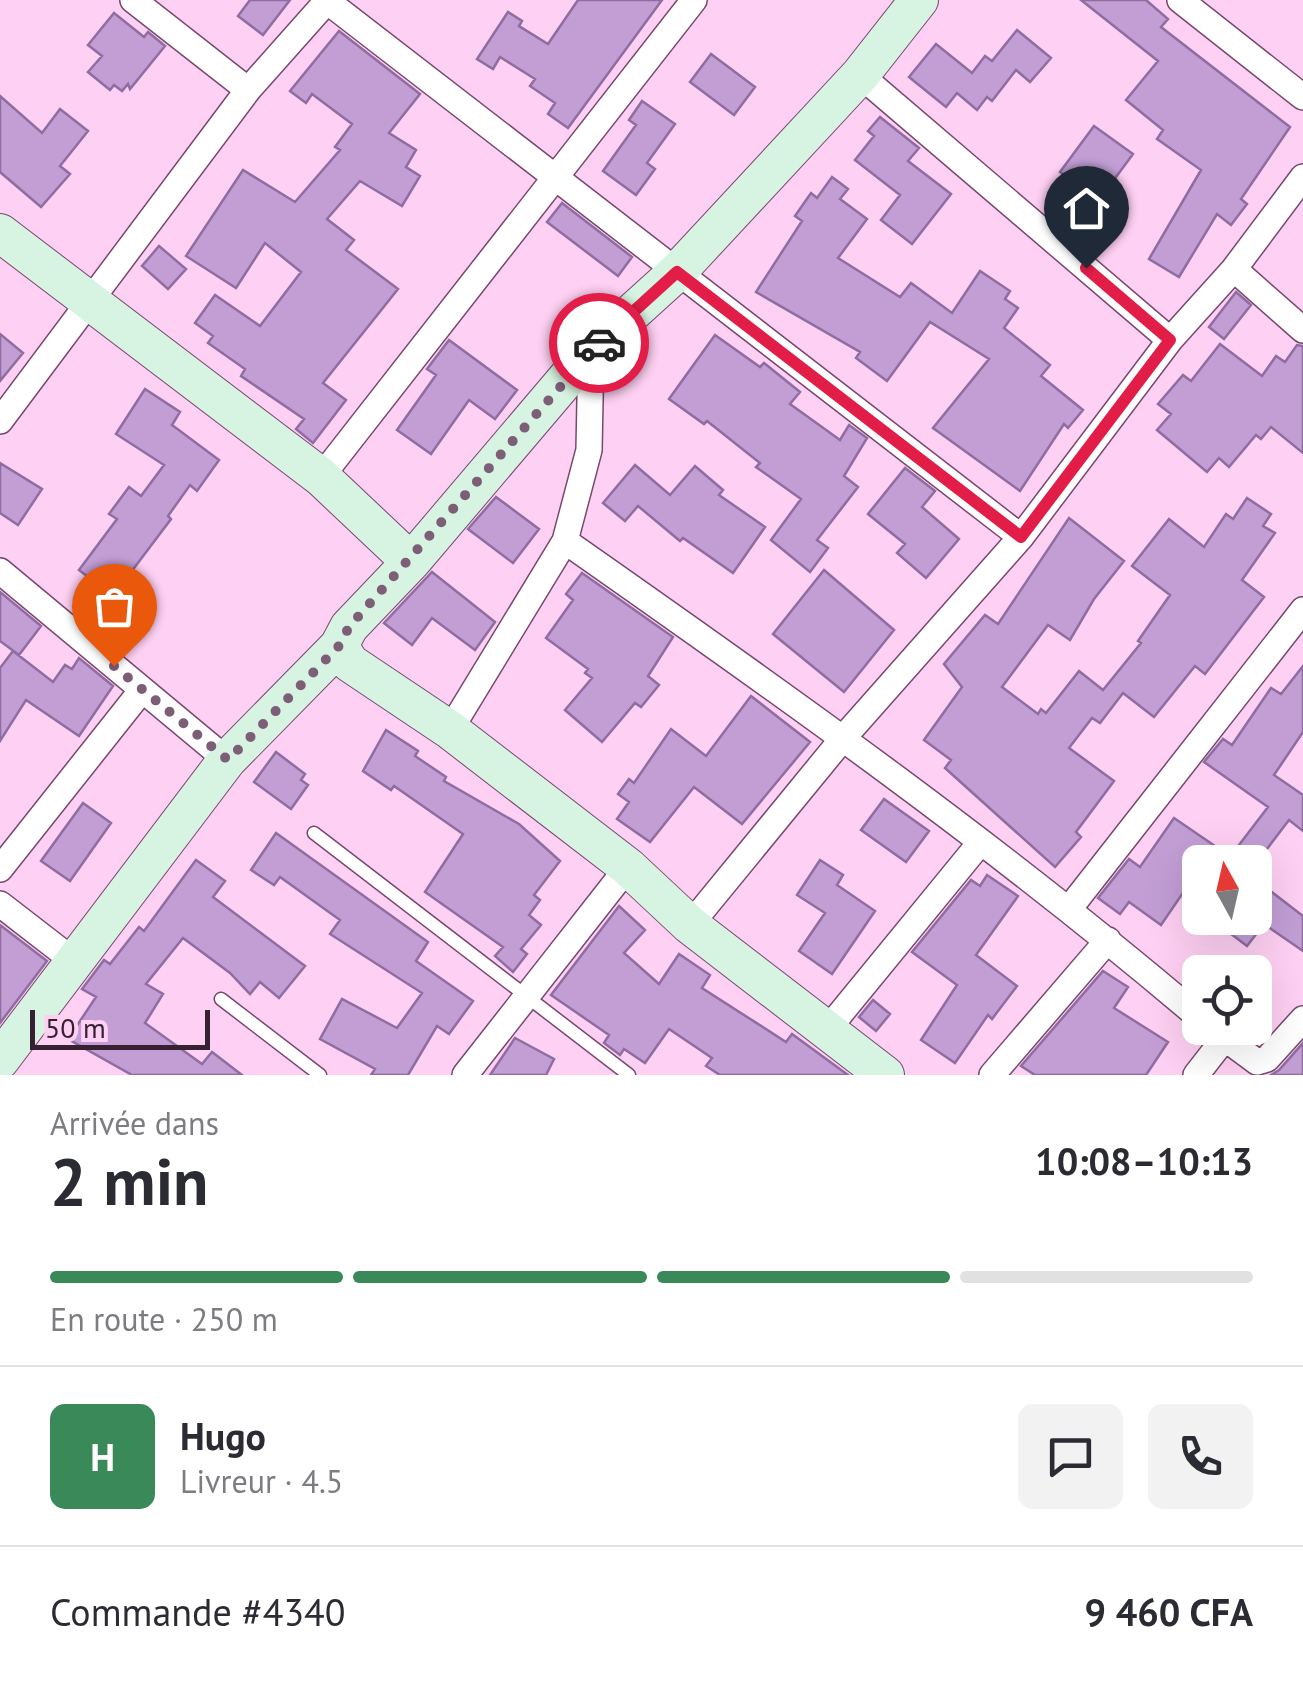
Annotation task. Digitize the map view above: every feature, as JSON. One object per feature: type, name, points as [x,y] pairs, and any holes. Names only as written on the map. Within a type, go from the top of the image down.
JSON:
[{"type":"street","points":[[133,0],[248,90]]},
{"type":"street","points":[[0,421],[91,305],[248,90],[328,0],[1021,537]]},
{"type":"street","points":[[321,477],[694,0]]},
{"type":"street","points":[[0,1060],[228,760],[339,646],[349,627],[411,562],[591,350],[677,272],[860,75],[919,0]]},
{"type":"street","points":[[1180,0],[1303,96]]},
{"type":"street","points":[[860,75],[1170,340]]},
{"type":"street","points":[[690,925],[844,737],[1021,537],[1170,340],[1234,269],[1303,177]]},
{"type":"street","points":[[0,233],[321,477],[411,562]]},
{"type":"street","points":[[1234,269],[1303,330]]},
{"type":"street","points":[[450,730],[565,541],[589,450],[591,350]]},
{"type":"street","points":[[565,541],[844,737],[1069,909],[1182,1003]]},
{"type":"street","points":[[0,572],[228,760]]},
{"type":"street","points":[[1069,909],[1303,610]]},
{"type":"street","points":[[339,646],[350,663],[450,730],[628,867],[690,925],[885,1075]]},
{"type":"street","points":[[0,870],[142,690]]},
{"type":"street","points":[[827,1030],[980,843]]},
{"type":"street","points":[[465,1075],[628,867]]},
{"type":"street","points":[[0,904],[75,962]]},
{"type":"street","points":[[992,1075],[1108,940]]},
{"type":"street","points":[[1233,1045],[1252,1060],[1262,1062],[1303,1019]]},
{"type":"street","points":[[1196,1075],[1211,1045]]},
{"type":"lane","points":[[314,832],[629,1075]]},
{"type":"lane","points":[[221,1000],[320,1075]]},
{"type":"building","points":[[250,0],[290,0],[263,35],[238,16]]},
{"type":"building","points":[[578,0],[662,0],[568,128],[548,114],[555,103],[530,86],[535,79],[500,57],[493,69],[477,59],[508,12],[522,21],[519,26],[548,44]]},
{"type":"building","points":[[1081,0],[1146,0],[1168,19],[1161,27],[1290,127],[1241,199],[1247,204],[1231,225],[1217,214],[1179,277],[1149,259],[1201,170],[1157,139],[1163,130],[1126,100],[1158,61]]},
{"type":"building","points":[[114,13],[144,37],[148,32],[165,46],[130,89],[128,84],[122,91],[114,85],[110,90],[88,72],[102,56],[88,45]]},
{"type":"building","points":[[1017,30],[1051,58],[1030,82],[1016,70],[992,101],[987,97],[977,110],[957,93],[946,107],[909,77],[936,44],[972,73],[985,56],[992,61]]},
{"type":"building","points":[[339,31],[420,94],[389,133],[416,150],[406,167],[420,176],[402,206],[360,181],[327,219],[354,240],[346,250],[398,289],[323,383],[346,400],[313,443],[296,429],[304,419],[241,376],[245,369],[208,343],[213,336],[195,323],[215,295],[260,326],[301,272],[265,243],[236,288],[186,256],[243,170],[295,202],[340,150],[335,147],[352,124],[312,94],[306,103],[290,91]]},
{"type":"building","points":[[711,54],[755,87],[734,115],[690,82]]},
{"type":"building","points":[[0,96],[42,133],[60,109],[88,131],[60,166],[70,174],[41,207],[0,172]]},
{"type":"building","points":[[642,101],[675,124],[647,163],[655,169],[636,195],[603,171],[636,125],[629,120]]},
{"type":"building","points":[[880,117],[919,148],[908,161],[951,194],[912,244],[881,220],[900,195],[855,160],[874,136],[868,131]]},
{"type":"building","points":[[1094,126],[1133,154],[1099,200],[1060,172]]},
{"type":"building","points":[[832,177],[848,189],[840,199],[867,219],[838,258],[900,297],[911,283],[952,313],[980,271],[1010,291],[1005,299],[1018,308],[1004,328],[1050,365],[1041,376],[1083,410],[1068,428],[1064,424],[1020,491],[933,428],[989,359],[930,322],[887,381],[856,358],[860,352],[756,292],[802,221],[795,216],[811,193],[817,198]]},
{"type":"building","points":[[562,203],[632,257],[618,276],[547,222]]},
{"type":"building","points":[[159,246],[186,269],[168,289],[142,266]]},
{"type":"building","points":[[1236,292],[1251,305],[1224,339],[1209,327]]},
{"type":"building","points":[[0,334],[23,353],[0,381]]},
{"type":"building","points":[[715,335],[760,367],[764,363],[800,392],[790,404],[840,440],[849,425],[867,438],[844,476],[858,487],[817,540],[828,548],[810,572],[771,540],[801,499],[756,467],[760,463],[707,421],[704,424],[669,399]]},
{"type":"building","points":[[449,340],[517,390],[495,419],[469,400],[431,454],[397,430],[436,375],[427,369]]},
{"type":"building","points":[[1220,344],[1262,376],[1276,356],[1285,362],[1297,345],[1303,346],[1303,453],[1271,427],[1261,439],[1256,435],[1229,467],[1219,458],[1207,472],[1157,430],[1171,414],[1158,404],[1183,375],[1191,381]]},
{"type":"building","points":[[145,389],[180,412],[172,425],[219,460],[197,491],[190,485],[168,516],[171,519],[113,596],[79,570],[117,519],[109,514],[129,487],[141,496],[164,465],[116,434]]},
{"type":"building","points":[[0,463],[42,489],[18,525],[0,513]]},
{"type":"building","points":[[635,465],[670,495],[695,466],[723,490],[719,495],[765,527],[733,573],[683,538],[680,541],[638,506],[625,521],[603,503]]},
{"type":"building","points":[[905,468],[935,491],[922,507],[959,539],[926,578],[897,553],[905,544],[868,514]]},
{"type":"building","points":[[496,497],[539,529],[513,563],[468,529]]},
{"type":"building","points":[[1247,498],[1271,514],[1263,526],[1275,533],[1242,580],[1264,597],[1205,674],[1195,666],[1154,717],[1123,693],[1100,723],[1092,718],[1069,748],[1114,781],[1076,832],[1081,837],[1055,867],[945,768],[951,760],[924,740],[962,687],[944,664],[985,615],[998,624],[1069,518],[1124,561],[1094,599],[1070,640],[1048,625],[1002,687],[1038,714],[1041,709],[1046,713],[1079,671],[1103,690],[1141,643],[1138,641],[1170,595],[1132,566],[1169,519],[1204,547],[1226,514],[1233,519]]},
{"type":"building","points":[[824,570],[894,630],[844,692],[773,634]]},
{"type":"building","points":[[432,572],[495,622],[475,650],[432,618],[412,645],[384,623]]},
{"type":"building","points":[[582,573],[673,637],[648,676],[659,685],[641,707],[635,703],[602,742],[565,710],[592,678],[585,673],[588,669],[546,638],[573,600],[566,594]]},
{"type":"building","points":[[0,592],[41,626],[19,655],[0,641]]},
{"type":"building","points":[[13,651],[53,682],[65,665],[72,669],[79,658],[113,686],[79,736],[26,700],[0,741],[0,668]]},
{"type":"building","points":[[1303,666],[1303,732],[1274,775],[1303,795],[1303,831],[1289,820],[1270,845],[1239,845],[1268,807],[1204,762],[1223,739],[1232,745],[1271,688],[1281,694]]},
{"type":"building","points":[[751,696],[810,742],[742,824],[694,787],[650,842],[617,819],[629,802],[618,794],[629,779],[634,783],[671,729],[706,756]]},
{"type":"building","points":[[386,730],[418,751],[415,756],[446,777],[444,781],[519,824],[560,861],[534,895],[540,900],[529,915],[541,925],[521,949],[527,954],[513,972],[495,956],[503,947],[425,892],[463,834],[394,786],[391,790],[363,771]]},
{"type":"building","points":[[276,752],[305,774],[301,780],[308,785],[291,809],[254,782]]},
{"type":"building","points":[[884,799],[929,831],[906,862],[861,830]]},
{"type":"building","points":[[83,803],[111,823],[70,881],[41,861]]},
{"type":"building","points":[[1174,818],[1214,845],[1182,845],[1182,894],[1161,925],[1129,902],[1120,914],[1098,898],[1129,859],[1140,867]]},
{"type":"building","points":[[276,833],[428,942],[416,961],[473,1001],[449,1034],[437,1026],[408,1075],[371,1075],[375,1069],[320,1039],[342,999],[397,1028],[422,993],[330,934],[340,920],[280,877],[274,885],[251,870]]},
{"type":"building","points":[[196,860],[225,881],[213,897],[305,966],[279,998],[260,982],[250,994],[230,973],[183,938],[146,984],[163,994],[145,1023],[202,1064],[212,1052],[242,1075],[132,1075],[68,1039],[96,997],[82,989],[104,960],[110,964],[139,927],[144,931]]},
{"type":"building","points":[[820,860],[843,875],[837,885],[875,911],[832,974],[799,951],[825,913],[797,895]]},
{"type":"building","points":[[987,875],[1018,896],[976,955],[1017,986],[992,1019],[988,1015],[955,1063],[921,1040],[957,985],[912,952],[971,880],[980,886]]},
{"type":"building","points":[[1272,892],[1303,916],[1303,951],[1272,930]]},
{"type":"building","points":[[619,906],[645,930],[624,953],[659,984],[679,954],[710,975],[702,988],[786,1042],[792,1034],[848,1075],[720,1075],[706,1066],[712,1058],[669,1029],[645,1063],[624,1049],[620,1055],[604,1043],[609,1035],[551,995]]},
{"type":"building","points":[[0,925],[47,961],[0,1023]]},
{"type":"building","points":[[1232,935],[1256,935],[1247,946]]},
{"type":"building","points":[[1103,971],[1128,987],[1114,1008],[1168,1042],[1146,1075],[1035,1075],[1021,1066]]},
{"type":"building","points":[[873,1000],[890,1014],[876,1031],[859,1017]]},
{"type":"building","points":[[515,1038],[554,1059],[546,1075],[490,1075]]},
{"type":"building","points":[[1303,1043],[1303,1075],[1271,1075],[1279,1070]]},
{"type":"way so far","points":[[114,666],[228,760],[339,646],[349,627],[411,562],[599,343]]},
{"type":"route","points":[[599,343],[677,272],[1021,537],[1170,340],[1086,268]]}]
